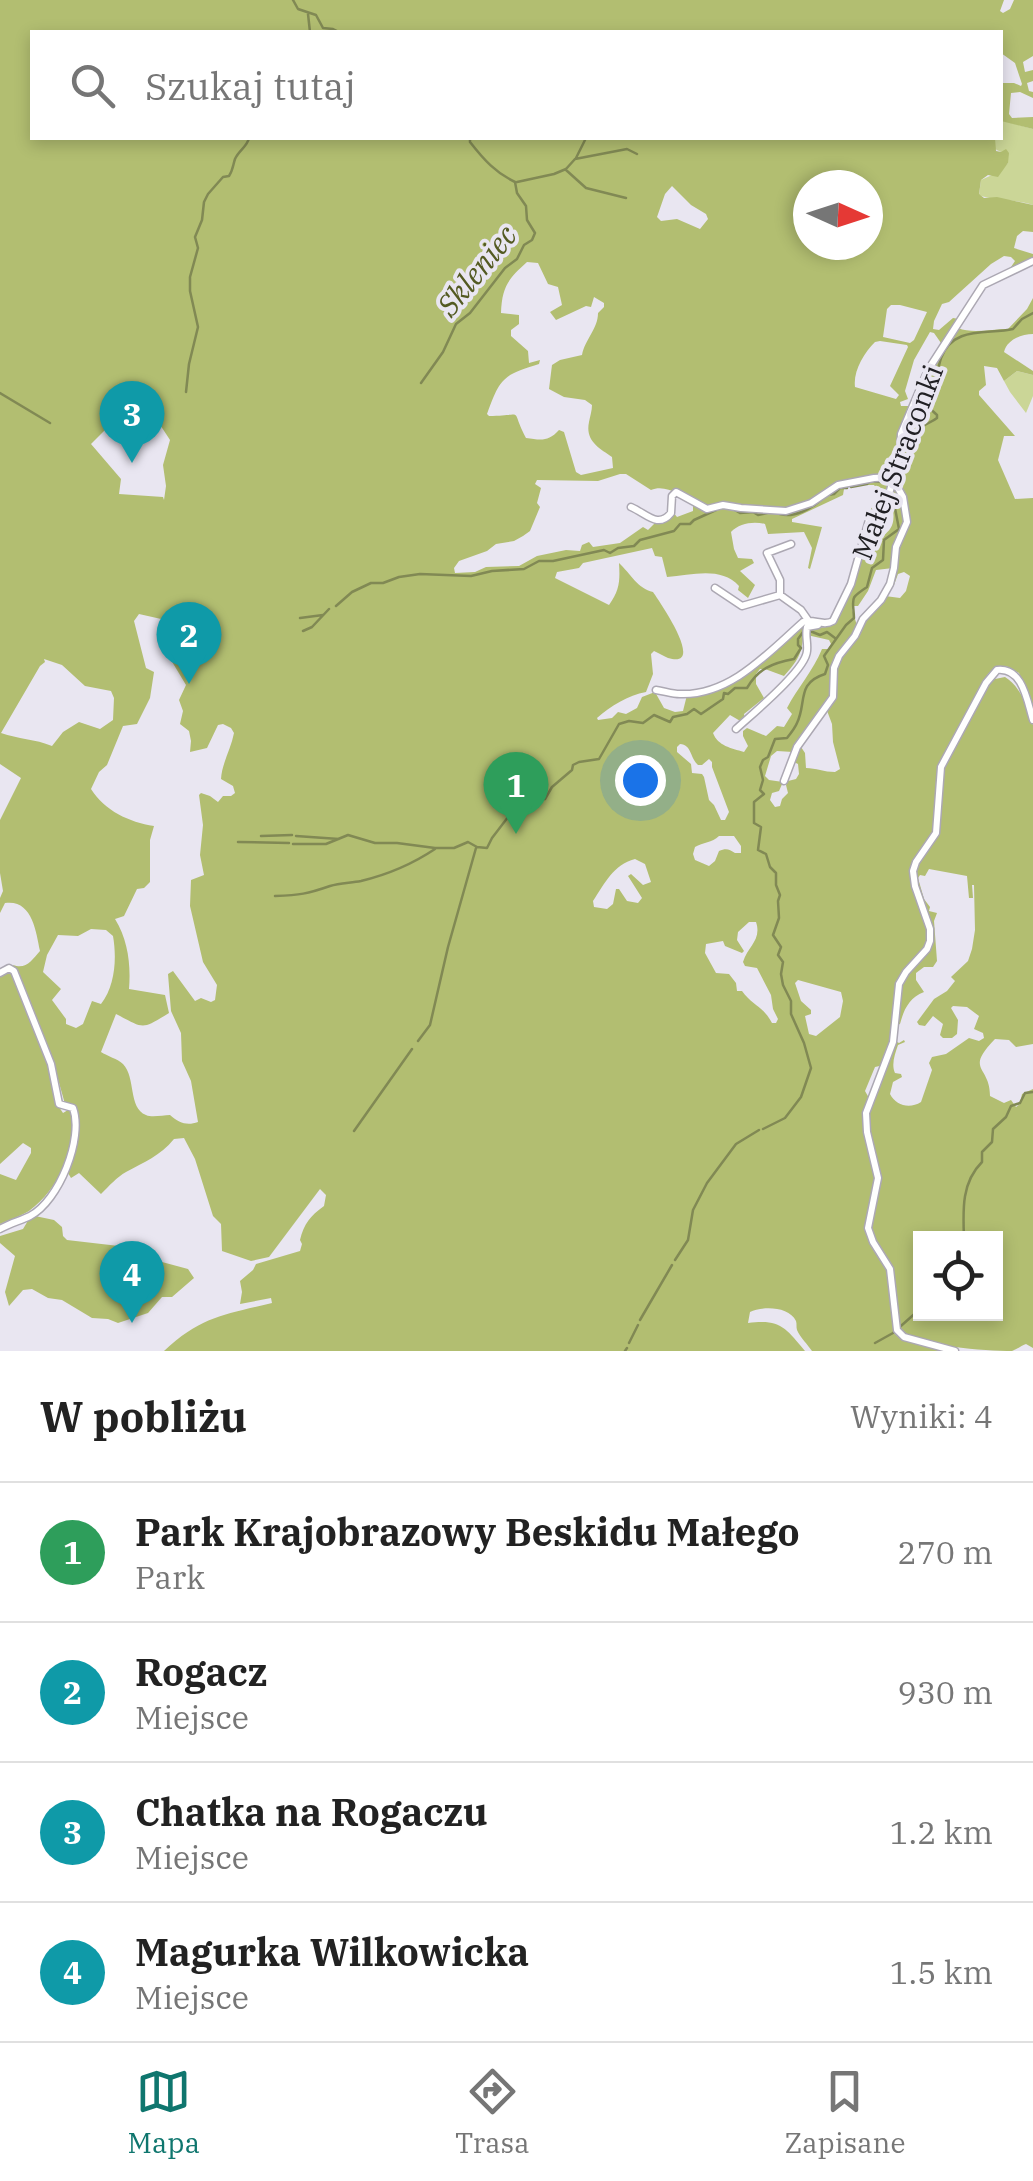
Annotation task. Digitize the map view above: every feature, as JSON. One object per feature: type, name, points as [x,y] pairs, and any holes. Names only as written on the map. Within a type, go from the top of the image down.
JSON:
[{"type":"street","name":"Małej Straconki","points":[[806,628],[827,624],[834,618],[851,584],[869,520],[896,481],[902,434],[925,376],[987,282],[1033,262]]},
{"type":"street","points":[[631,507],[660,522],[670,514],[673,494],[677,492],[707,508],[723,504],[786,511],[811,503],[838,485],[874,478],[896,481],[905,504],[906,528],[896,547],[890,584],[839,656],[834,668],[833,697],[797,747],[784,781]]},
{"type":"street","points":[[780,596],[780,580],[767,552],[791,544]]},
{"type":"street","points":[[715,588],[742,606],[780,596],[801,610],[806,628],[807,654],[793,676],[736,729]]},
{"type":"street","points":[[656,690],[693,694],[732,681],[806,628]]},
{"type":"street","points":[[955,1351],[907,1338],[897,1330],[890,1269],[868,1228],[878,1178],[866,1122],[894,1038],[899,984],[930,941],[913,874],[916,862],[936,833],[942,764],[986,682],[998,670],[1016,675],[1033,720]]},
{"type":"street","points":[[0,972],[9,968],[14,971],[51,1064],[59,1104],[73,1108],[76,1123],[71,1156],[52,1193],[34,1214],[0,1228]]},
{"type":"green space","points":[[0,0],[1004,0],[1000,11],[1003,13],[1014,0],[1033,0],[1033,56],[1023,62],[1025,72],[1033,70],[1033,81],[1027,83],[1033,98],[1011,93],[1009,114],[1012,118],[1033,117],[1033,129],[1003,122],[1003,83],[1022,84],[1015,63],[1003,54],[1003,30],[30,30],[30,140],[995,140],[996,151],[1006,149],[1009,153],[1008,163],[998,177],[988,175],[981,180],[979,194],[1033,205],[1033,232],[1023,231],[1017,236],[1014,248],[1033,254],[1033,261],[1007,273],[1015,261],[1004,256],[942,304],[933,329],[939,330],[953,318],[959,319],[939,351],[941,343],[930,332],[914,360],[905,391],[908,399],[900,402],[901,406],[912,406],[900,433],[900,454],[894,451],[889,457],[888,490],[870,516],[868,513],[880,493],[874,485],[850,485],[843,495],[792,519],[822,527],[810,569],[812,548],[804,532],[768,534],[765,524],[756,523],[734,529],[731,532],[738,558],[752,559],[754,563],[740,571],[755,585],[748,598],[724,576],[706,573],[667,577],[662,557],[655,556],[652,548],[583,563],[579,568],[557,572],[555,578],[609,605],[618,585],[619,563],[653,592],[682,644],[679,659],[654,651],[653,674],[646,692],[620,702],[598,720],[612,718],[618,712],[626,714],[637,708],[642,697],[655,692],[664,708],[683,711],[687,695],[710,691],[739,678],[807,623],[801,651],[791,668],[784,676],[760,669],[756,684],[764,698],[744,714],[745,720],[730,715],[713,733],[722,744],[744,752],[748,746],[743,731],[747,728],[766,736],[777,726],[784,727],[792,714],[787,708],[822,649],[831,644],[829,640],[807,635],[808,628],[829,626],[836,620],[864,553],[891,528],[893,513],[888,499],[894,485],[905,505],[898,469],[905,430],[939,357],[958,328],[1008,329],[1033,298],[1033,334],[1015,338],[1004,352],[1033,371],[1033,375],[1017,371],[1004,381],[997,368],[984,366],[986,385],[979,395],[1015,436],[1004,436],[998,460],[1015,499],[1033,498],[1033,712],[1019,673],[1006,666],[994,668],[939,765],[934,832],[911,871],[929,941],[898,982],[893,1034],[884,1065],[875,1067],[865,1091],[869,1098],[865,1128],[877,1176],[866,1229],[890,1274],[895,1334],[946,1351],[812,1351],[798,1333],[793,1316],[768,1308],[750,1312],[748,1323],[781,1326],[805,1351],[164,1351],[202,1324],[272,1303],[271,1298],[240,1304],[240,1281],[256,1264],[300,1251],[303,1229],[324,1206],[326,1195],[320,1189],[269,1257],[251,1261],[222,1251],[221,1224],[213,1216],[184,1138],[174,1139],[119,1176],[101,1194],[79,1173],[71,1178],[68,1173],[77,1138],[77,1113],[74,1104],[65,1104],[54,1065],[13,965],[25,965],[40,951],[37,934],[21,906],[5,903],[0,913],[0,820],[21,778],[0,764]],"holes":[[[672,186],[706,214],[708,219],[700,229],[677,219],[661,221],[657,217]],[[527,262],[538,263],[548,284],[558,287],[562,305],[550,312],[556,320],[591,307],[594,297],[604,303],[582,355],[552,365],[549,389],[592,405],[589,434],[612,457],[613,468],[581,475],[576,472],[564,432],[559,430],[544,439],[526,438],[515,415],[487,414],[504,380],[539,364],[540,360],[529,363],[528,351],[511,336],[511,330],[519,324],[519,315],[501,313],[505,290]],[[891,305],[927,312],[910,343],[883,337]],[[875,342],[907,345],[890,386],[899,395],[896,399],[855,387],[858,369]],[[131,399],[137,399],[155,417],[170,440],[163,465],[164,500],[119,494],[121,479],[91,444]],[[620,474],[651,490],[662,488],[679,494],[693,504],[693,511],[677,517],[673,512],[664,522],[656,522],[648,530],[643,527],[620,543],[593,547],[589,542],[580,551],[537,556],[519,566],[455,573],[459,561],[530,531],[540,507],[537,503],[541,488],[535,484],[537,480],[598,481]],[[896,550],[891,583],[894,585],[898,574],[904,572],[910,576],[906,591],[900,598],[885,596],[858,629],[852,609],[868,591],[876,570],[893,568]],[[139,614],[170,621],[164,635],[175,645],[171,660],[186,685],[179,700],[183,711],[180,724],[189,731],[190,752],[207,748],[218,725],[223,724],[234,733],[221,779],[233,786],[235,793],[218,802],[199,795],[204,875],[191,880],[190,906],[203,962],[217,985],[215,1000],[195,1001],[173,971],[168,974],[171,1011],[181,1033],[182,1061],[191,1081],[198,1122],[190,1124],[170,1115],[151,1116],[140,1111],[127,1070],[121,1062],[101,1052],[116,1014],[143,1026],[169,1013],[165,995],[129,989],[128,953],[115,919],[124,916],[137,889],[150,882],[154,826],[118,814],[91,789],[107,765],[123,726],[137,724],[150,698],[154,672],[146,668],[134,621]],[[44,659],[62,665],[85,686],[111,691],[113,720],[100,729],[79,722],[63,732],[52,746],[1,733]],[[835,693],[826,708],[840,769],[835,772],[806,768],[805,753],[798,747],[792,761],[798,764],[799,774],[788,781],[788,793],[775,807],[770,800],[772,793],[779,791],[783,782],[765,776],[771,756],[777,751],[793,752]],[[680,744],[687,747],[698,765],[709,759],[712,762],[729,812],[725,820],[721,820],[709,800],[702,774],[692,773],[691,764],[677,752]],[[719,836],[734,836],[741,853],[719,851],[709,866],[695,860],[693,854],[695,847]],[[635,859],[645,864],[651,882],[643,885],[631,874],[628,876],[642,898],[638,903],[627,901],[616,889],[613,904],[607,909],[594,907],[593,901],[615,870]],[[749,922],[756,922],[756,938],[743,962],[757,968],[771,995],[776,1023],[742,991],[737,991],[729,974],[716,973],[705,953],[706,944],[723,941],[725,946],[742,953],[738,932]],[[91,929],[106,930],[113,936],[115,963],[101,1004],[92,1001],[83,1024],[76,1028],[66,1024],[52,1000],[61,989],[43,972],[58,935],[78,936]],[[798,980],[841,992],[840,1017],[816,1036],[809,1034],[805,1016],[811,1010],[801,1001],[795,983]]]},
{"type":"green space","points":[[1003,121],[1033,129],[1033,205],[979,195],[981,180],[1001,171],[1008,163],[995,149],[995,140],[1003,140]]},
{"type":"green space","points":[[1017,371],[1033,375],[1033,396],[1026,413],[1004,381]]},
{"type":"green space","points":[[1005,677],[1011,681],[1023,698],[1033,725],[1033,1044],[1016,1047],[1009,1040],[995,1039],[980,1063],[990,1096],[1004,1103],[1011,1100],[1016,1107],[1022,1094],[1033,1089],[1033,1348],[1026,1344],[1012,1351],[936,1344],[899,1329],[893,1270],[870,1228],[880,1175],[868,1122],[895,1041],[905,1042],[898,1045],[893,1063],[895,1073],[902,1077],[893,1082],[890,1094],[908,1106],[921,1102],[932,1070],[932,1057],[946,1054],[969,1038],[984,1038],[983,1033],[974,1029],[979,1016],[967,1007],[951,1008],[958,1020],[957,1034],[952,1038],[940,1035],[943,1024],[933,1016],[925,1026],[917,1022],[934,999],[947,991],[955,981],[951,977],[968,961],[975,930],[974,885],[973,898],[969,898],[967,876],[929,869],[918,878],[929,911],[937,913],[937,961],[933,967],[916,973],[924,992],[911,1001],[897,1025],[901,985],[932,942],[918,891],[916,867],[935,839],[943,768],[990,680]]},
{"type":"green space","points":[[10,970],[50,1065],[57,1104],[63,1113],[68,1110],[74,1114],[68,1155],[57,1180],[29,1211],[0,1224],[0,1174],[16,1180],[31,1153],[31,1148],[23,1143],[0,1164],[0,977]]},
{"type":"green space","points":[[35,1216],[54,1220],[67,1240],[136,1248],[162,1262],[188,1269],[194,1278],[172,1297],[162,1297],[148,1313],[118,1323],[92,1318],[62,1300],[32,1289],[23,1290],[9,1306],[5,1292],[15,1256],[0,1243],[0,1236],[23,1229]]},
{"type":"waterway","name":"Skleniec","points":[[293,0],[298,9],[316,15],[323,28],[335,30]]},
{"type":"waterway","points":[[308,14],[310,30]]},
{"type":"waterway","points":[[186,392],[198,327],[190,291],[198,248],[195,237],[208,194],[223,177],[229,176],[248,140]]},
{"type":"waterway","name":"Skleniec","points":[[421,383],[443,352],[456,324],[517,259],[535,233],[515,182],[491,165],[470,140]]},
{"type":"waterway","points":[[576,158],[585,140]]},
{"type":"waterway","points":[[517,182],[554,174],[575,159],[627,149],[637,154]]},
{"type":"waterway","points":[[566,170],[586,188],[626,198]]},
{"type":"waterway","points":[[896,481],[917,432],[937,418],[925,404],[925,396],[947,348],[954,340],[972,333],[1013,329],[1033,313]]},
{"type":"waterway","points":[[0,393],[50,423]]},
{"type":"waterway","points":[[851,487],[870,481],[892,483]]},
{"type":"waterway","points":[[828,495],[847,488]]},
{"type":"waterway","points":[[763,1129],[785,1118],[801,1097],[811,1068],[791,1014],[791,1001],[781,974],[783,962],[778,955],[781,947],[773,935],[779,918],[776,873],[766,854],[758,850],[761,827],[754,823],[754,802],[764,794],[760,790],[760,767],[775,739],[787,738],[795,727],[806,688],[825,674],[828,665],[824,656],[854,618],[853,599],[867,587],[872,568],[883,560],[884,540],[899,529],[894,503],[898,494]]},
{"type":"waterway","points":[[780,514],[802,512],[822,499]]},
{"type":"waterway","points":[[733,509],[740,513],[767,513]]},
{"type":"waterway","points":[[336,606],[371,583],[399,577],[471,576],[524,569],[539,561],[604,550],[610,553],[674,531],[680,524],[690,524],[716,510]]},
{"type":"waterway","points":[[303,631],[329,609]]},
{"type":"waterway","points":[[300,618],[323,615]]},
{"type":"waterway","points":[[293,844],[326,844],[348,835],[375,843],[454,848],[468,842],[487,848],[518,804],[545,799],[573,765],[599,759],[619,724],[643,723],[654,715],[670,722],[694,709],[701,714],[723,699],[724,693],[747,688],[766,668],[794,659],[801,648],[798,639],[803,632],[827,632],[835,638]]},
{"type":"waterway","points":[[261,836],[292,835]]},
{"type":"waterway","points":[[296,836],[339,839]]},
{"type":"waterway","points":[[238,842],[289,843]]},
{"type":"waterway","points":[[418,1041],[430,1025],[476,848]]},
{"type":"waterway","points":[[275,896],[361,881],[409,864],[435,849]]},
{"type":"waterway","points":[[354,1131],[412,1049]]},
{"type":"waterway","points":[[964,1231],[970,1179],[982,1162],[982,1152],[992,1142],[993,1129],[1025,1093],[1033,1092]]},
{"type":"waterway","points":[[675,1260],[688,1240],[693,1210],[707,1183],[736,1144],[759,1130]]},
{"type":"waterway","points":[[640,1320],[672,1265]]},
{"type":"waterway","points":[[875,1343],[913,1315]]},
{"type":"waterway","points":[[629,1343],[638,1325]]},
{"type":"place","name":"Chatka na Rogaczu","points":[[132,463]]},
{"type":"place","name":"Rogacz","points":[[189,684]]},
{"type":"place","name":"Park Krajobrazowy Beskidu Małego","points":[[516,834]]},
{"type":"place","name":"Magurka Wilkowicka","points":[[132,1323]]}]
